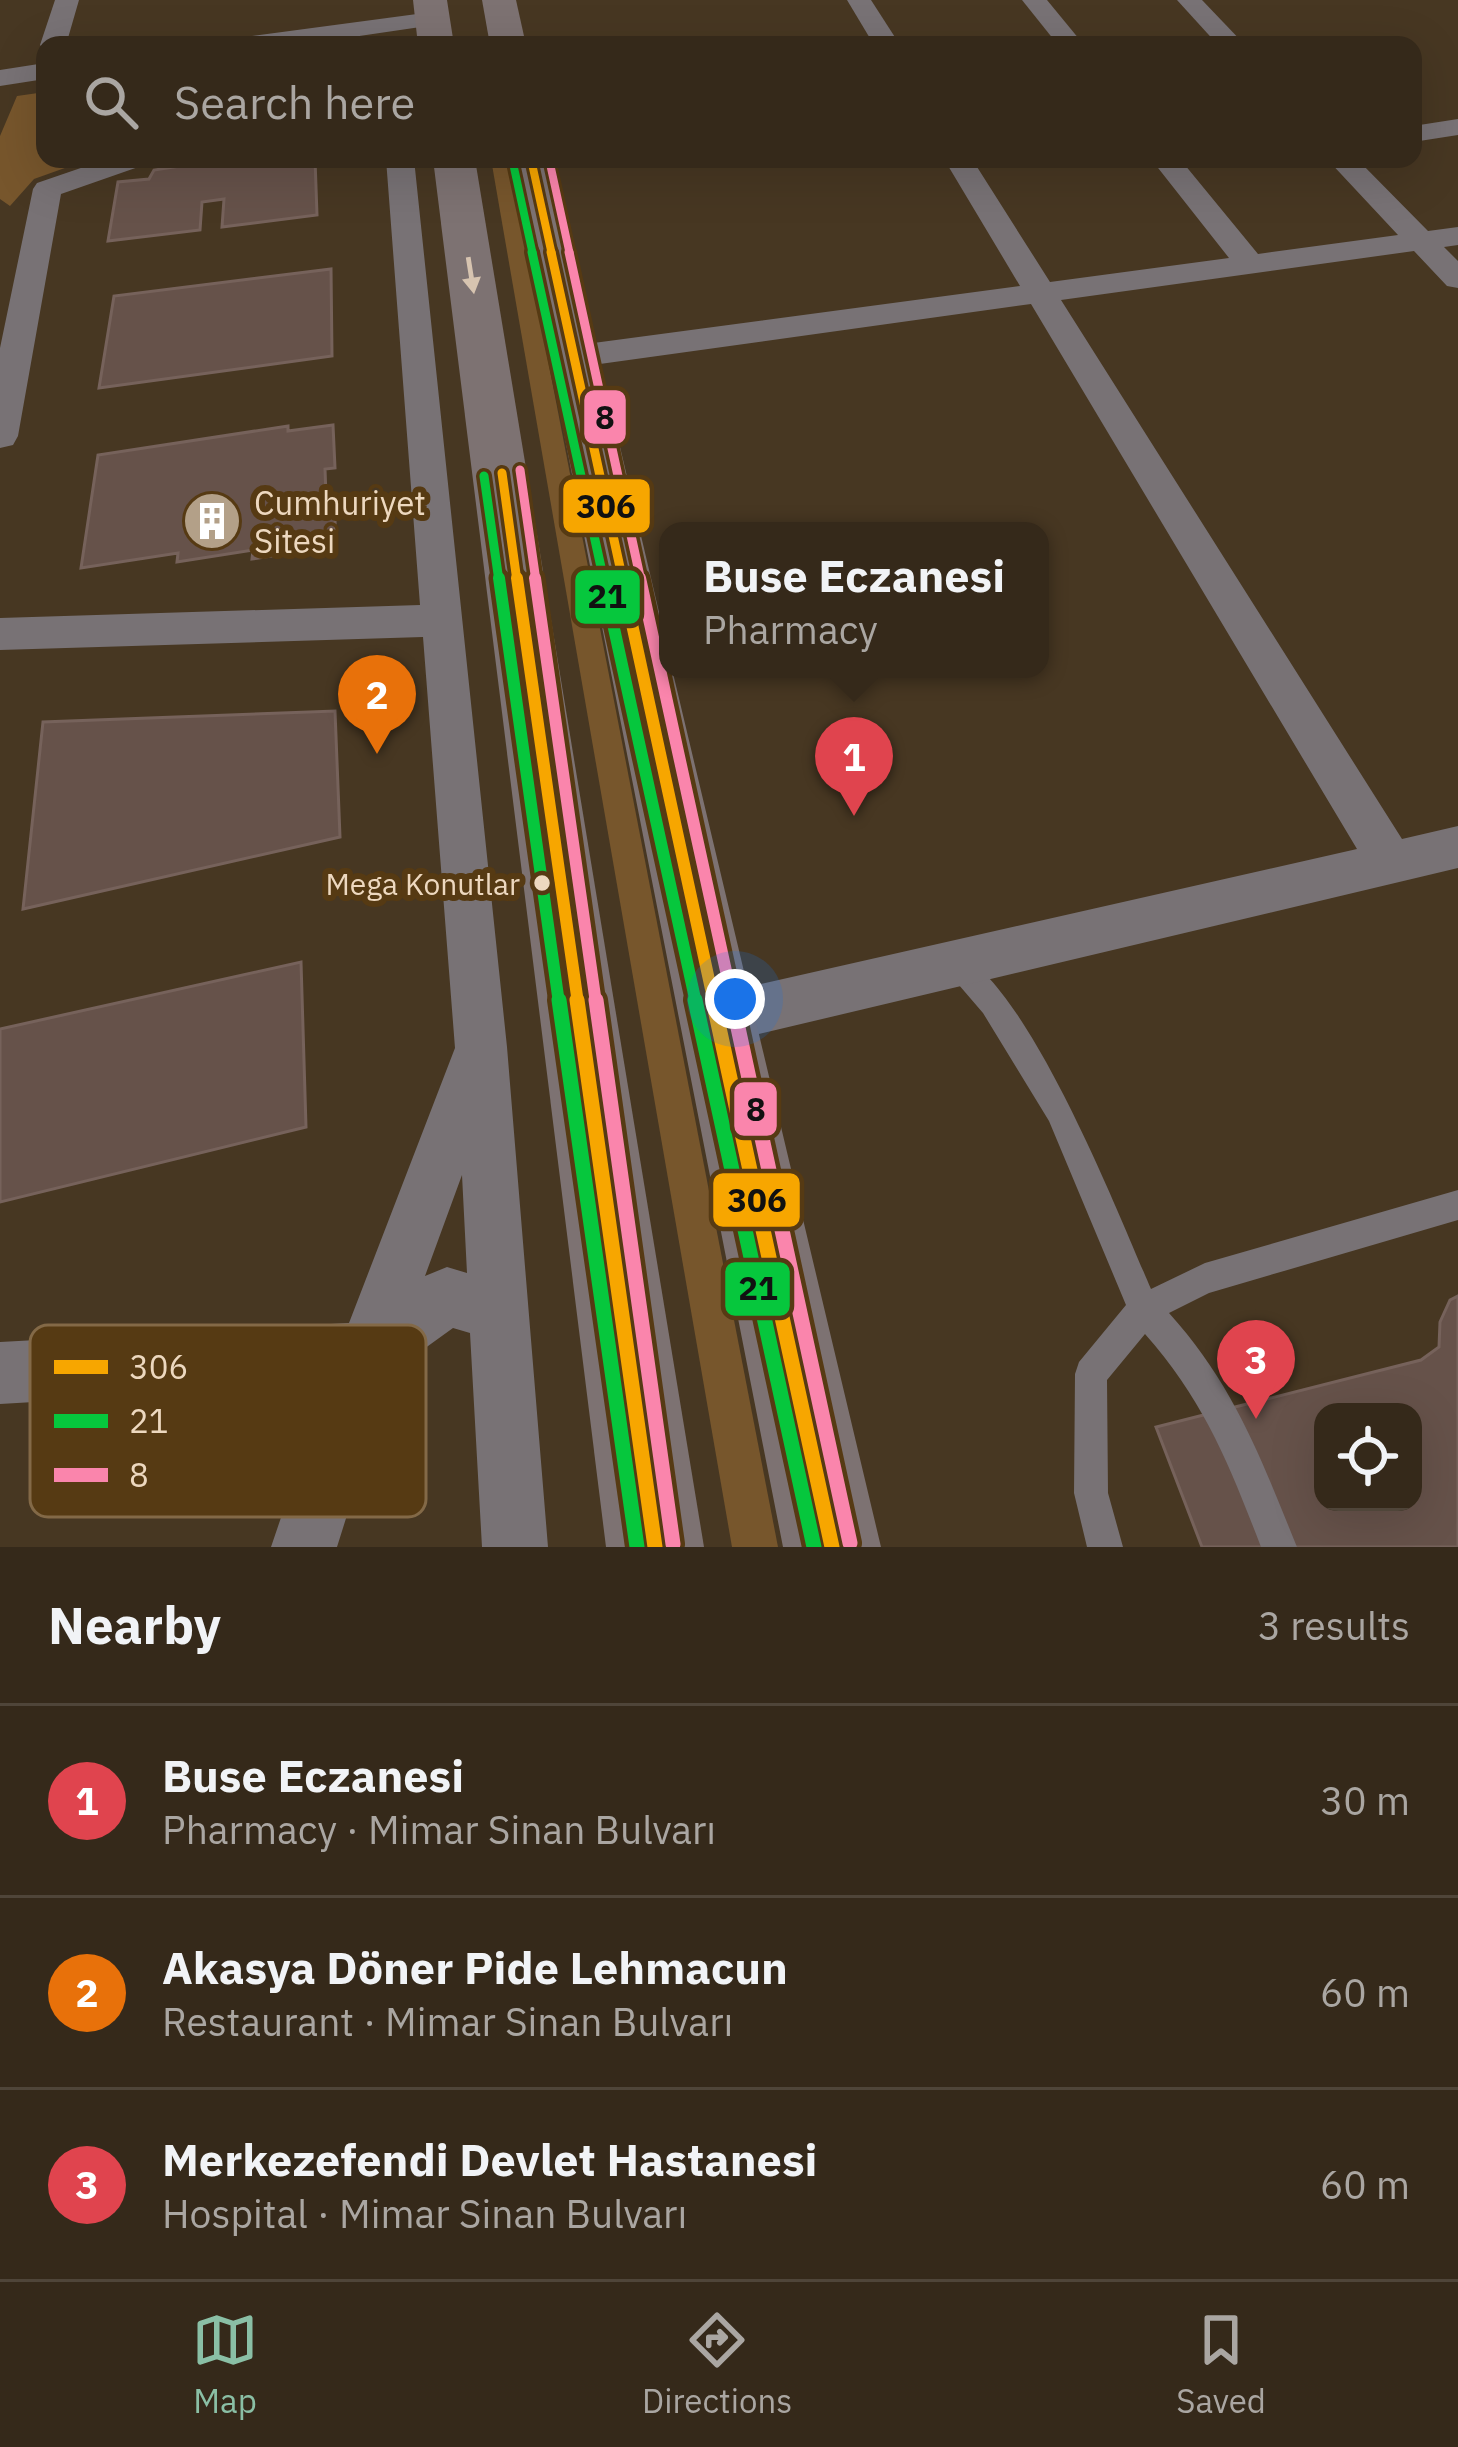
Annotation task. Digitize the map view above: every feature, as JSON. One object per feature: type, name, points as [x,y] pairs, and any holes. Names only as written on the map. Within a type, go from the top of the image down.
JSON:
[{"type":"highway","points":[[499,0],[506,36]]},
{"type":"highway","points":[[455,168],[655,1547]]},
{"type":"highway","points":[[533,168],[832,1547]]},
{"type":"street","points":[[56,36],[67,0]]},
{"type":"street","points":[[859,0],[881,36]]},
{"type":"street","points":[[1034,0],[1064,36]]},
{"type":"street","points":[[1189,0],[1223,36]]},
{"type":"street","points":[[306,36],[433,21]]},
{"type":"street","points":[[0,79],[36,73]]},
{"type":"street","points":[[1422,133],[1458,127]]},
{"type":"street","points":[[0,436],[47,189],[108,168]]},
{"type":"street","points":[[401,168],[481,1047],[515,1547]]},
{"type":"street","points":[[964,168],[1389,860]]},
{"type":"street","points":[[1172,168],[1250,262]]},
{"type":"street","points":[[1350,168],[1458,279]]},
{"type":"street","points":[[571,357],[1458,236]]},
{"type":"street","points":[[0,634],[445,620]]},
{"type":"street","points":[[717,1019],[1458,847]]},
{"type":"street","points":[[378,1325],[481,1047]]},
{"type":"street","points":[[407,1325],[447,1297],[499,1311]]},
{"type":"street","points":[[0,1373],[30,1371]]},
{"type":"street","points":[[304,1547],[314,1517]]},
{"type":"lane","points":[[953,964],[993,1004],[1060,1111],[1144,1309],[1186,1356],[1231,1427],[1279,1547]]},
{"type":"lane","points":[[1106,1547],[1090,1493],[1091,1374],[1144,1309],[1205,1279],[1458,1205]]},
{"type":"shaded area","points":[[36,93],[36,168],[65,168],[34,179],[10,206],[0,199],[0,136],[17,96]]},
{"type":"shaded area","points":[[493,168],[511,168],[778,1547],[732,1547]]},
{"type":"building","points":[[315,168],[317,215],[222,227],[224,199],[202,202],[200,230],[108,241],[118,182],[149,179],[154,170]]},
{"type":"building","points":[[331,269],[332,356],[99,388],[114,296]]},
{"type":"building","name":"Cumhuriyet Sitesi","points":[[333,425],[335,468],[325,469],[326,496],[334,495],[336,546],[252,559],[253,550],[177,562],[178,553],[81,568],[98,455],[288,426],[288,431]]},
{"type":"building","points":[[335,711],[340,837],[23,909],[43,722]]},
{"type":"building","points":[[301,962],[306,1127],[0,1202],[0,1029]]},
{"type":"building","points":[[1458,1296],[1458,1547],[1202,1547],[1156,1427],[1421,1360],[1439,1347],[1440,1322],[1450,1300]]},
{"type":"transit line","name":"21","points":[[514,168],[814,1547]]},
{"type":"transit line","name":"306","points":[[533,168],[832,1547]]},
{"type":"transit line","name":"8","points":[[551,168],[659,665]]},
{"type":"transit line","name":"8","points":[[520,470],[673,1544]]},
{"type":"transit line","name":"306","points":[[502,473],[655,1547]]},
{"type":"transit line","name":"21","points":[[484,476],[637,1547]]},
{"type":"transit line","name":"8","points":[[662,678],[850,1543]]},
{"type":"place","name":"Cumhuriyet Sitesi","points":[[212,521]]},
{"type":"place","name":"Akasya Döner Pide Lehmacun","points":[[377,754]]},
{"type":"place","name":"Buse Eczanesi","points":[[854,816]]},
{"type":"place","name":"Mega Konutlar","points":[[542,883]]},
{"type":"place","name":"Merkezefendi Devlet Hastanesi","points":[[1256,1419]]}]
